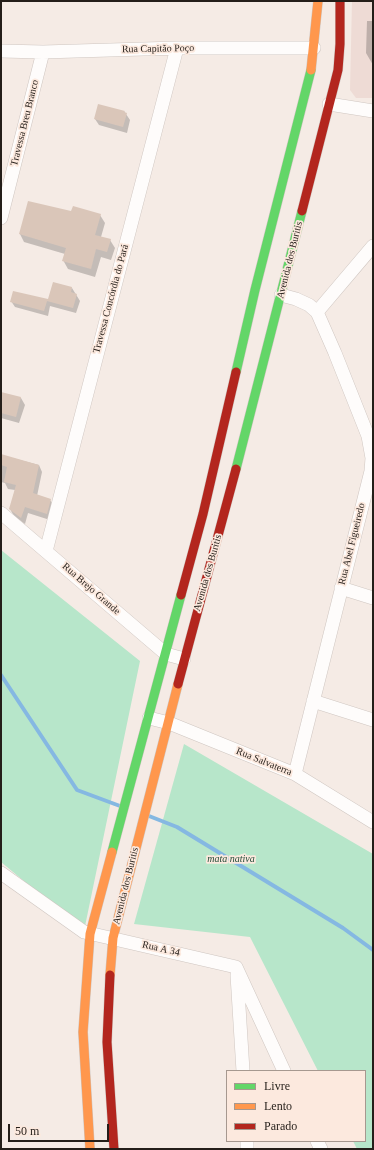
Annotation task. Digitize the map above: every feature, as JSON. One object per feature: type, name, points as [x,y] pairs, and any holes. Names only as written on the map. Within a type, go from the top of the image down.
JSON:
[{"type":"main road","name":"Avenida dos Buritis","points":[[90,1149],[83,1032],[90,934],[203,514],[255,290],[311,71],[318,1]]},
{"type":"main road","name":"Avenida dos Buritis","points":[[114,1149],[107,1042],[109,982],[113,938],[169,723],[184,659],[218,538],[281,295],[329,104],[338,64],[340,44],[340,1]]},
{"type":"street","name":"Rua Capitão Poço","points":[[1,51],[43,52],[177,48],[314,48]]},
{"type":"street","name":"Travessa Concórdia do Pará","points":[[46,551],[177,48]]},
{"type":"street","name":"Travessa Breu Branco","points":[[1,218],[43,52]]},
{"type":"street","points":[[329,104],[373,111]]},
{"type":"street","points":[[281,295],[296,299],[309,305],[317,312],[373,246]]},
{"type":"street","name":"Rua Abel Figueiredo","points":[[295,774],[372,458],[368,436],[317,312]]},
{"type":"street","name":"Rua Brejo Grande","points":[[1,513],[166,654],[184,659]]},
{"type":"street","points":[[341,588],[373,598]]},
{"type":"street","points":[[313,701],[373,720]]},
{"type":"street","name":"Rua Salvaterra","points":[[148,718],[169,723],[295,774],[373,822]]},
{"type":"street","name":"Rua A 34","points":[[1,873],[84,932],[236,968]]},
{"type":"street","points":[[236,968],[242,1070]]},
{"type":"street","points":[[236,968],[284,1070]]},
{"type":"shaded area","points":[[352,1],[373,1],[373,98],[356,98],[350,90]]},
{"type":"green space","points":[[1,550],[140,661],[84,931],[1,862]]},
{"type":"green space","name":"mata nativa","points":[[184,744],[373,854],[373,1149],[357,1149],[354,1142],[366,1142],[366,1070],[317,1070],[250,937],[134,924]]},
{"type":"building","points":[[98,104],[125,111],[124,112],[127,113],[123,127],[94,119]]},
{"type":"building","points":[[28,201],[71,211],[73,206],[101,214],[95,235],[111,239],[107,252],[96,249],[91,269],[62,261],[66,248],[19,234]]},
{"type":"building","points":[[53,282],[72,287],[71,292],[77,294],[73,308],[47,301],[44,311],[10,302],[13,291],[48,299]]},
{"type":"building","points":[[1,392],[21,397],[16,417],[1,413]]},
{"type":"building","points":[[1,454],[39,465],[33,493],[51,499],[47,514],[25,507],[21,518],[9,509],[16,485],[4,482],[7,467],[1,465]]},
{"type":"waterway","points":[[1,675],[77,790],[120,806]]},
{"type":"waterway","points":[[149,816],[177,827],[343,928],[373,950]]},
{"type":"traffic: fast","points":[[236,372],[255,290],[311,70]]},
{"type":"traffic: fast","points":[[236,469],[302,211]]},
{"type":"traffic: fast","points":[[112,852],[181,595]]},
{"type":"traffic: slow","points":[[311,70],[318,1]]},
{"type":"traffic: slow","points":[[110,975],[113,938],[178,684]]},
{"type":"traffic: slow","points":[[90,1149],[83,1032],[90,934],[112,852]]},
{"type":"traffic: jam","points":[[302,211],[338,70],[340,44],[340,1]]},
{"type":"traffic: jam","points":[[181,595],[203,514],[236,372]]},
{"type":"traffic: jam","points":[[178,684],[236,469]]},
{"type":"traffic: jam","points":[[110,975],[107,1042],[114,1149]]}]
